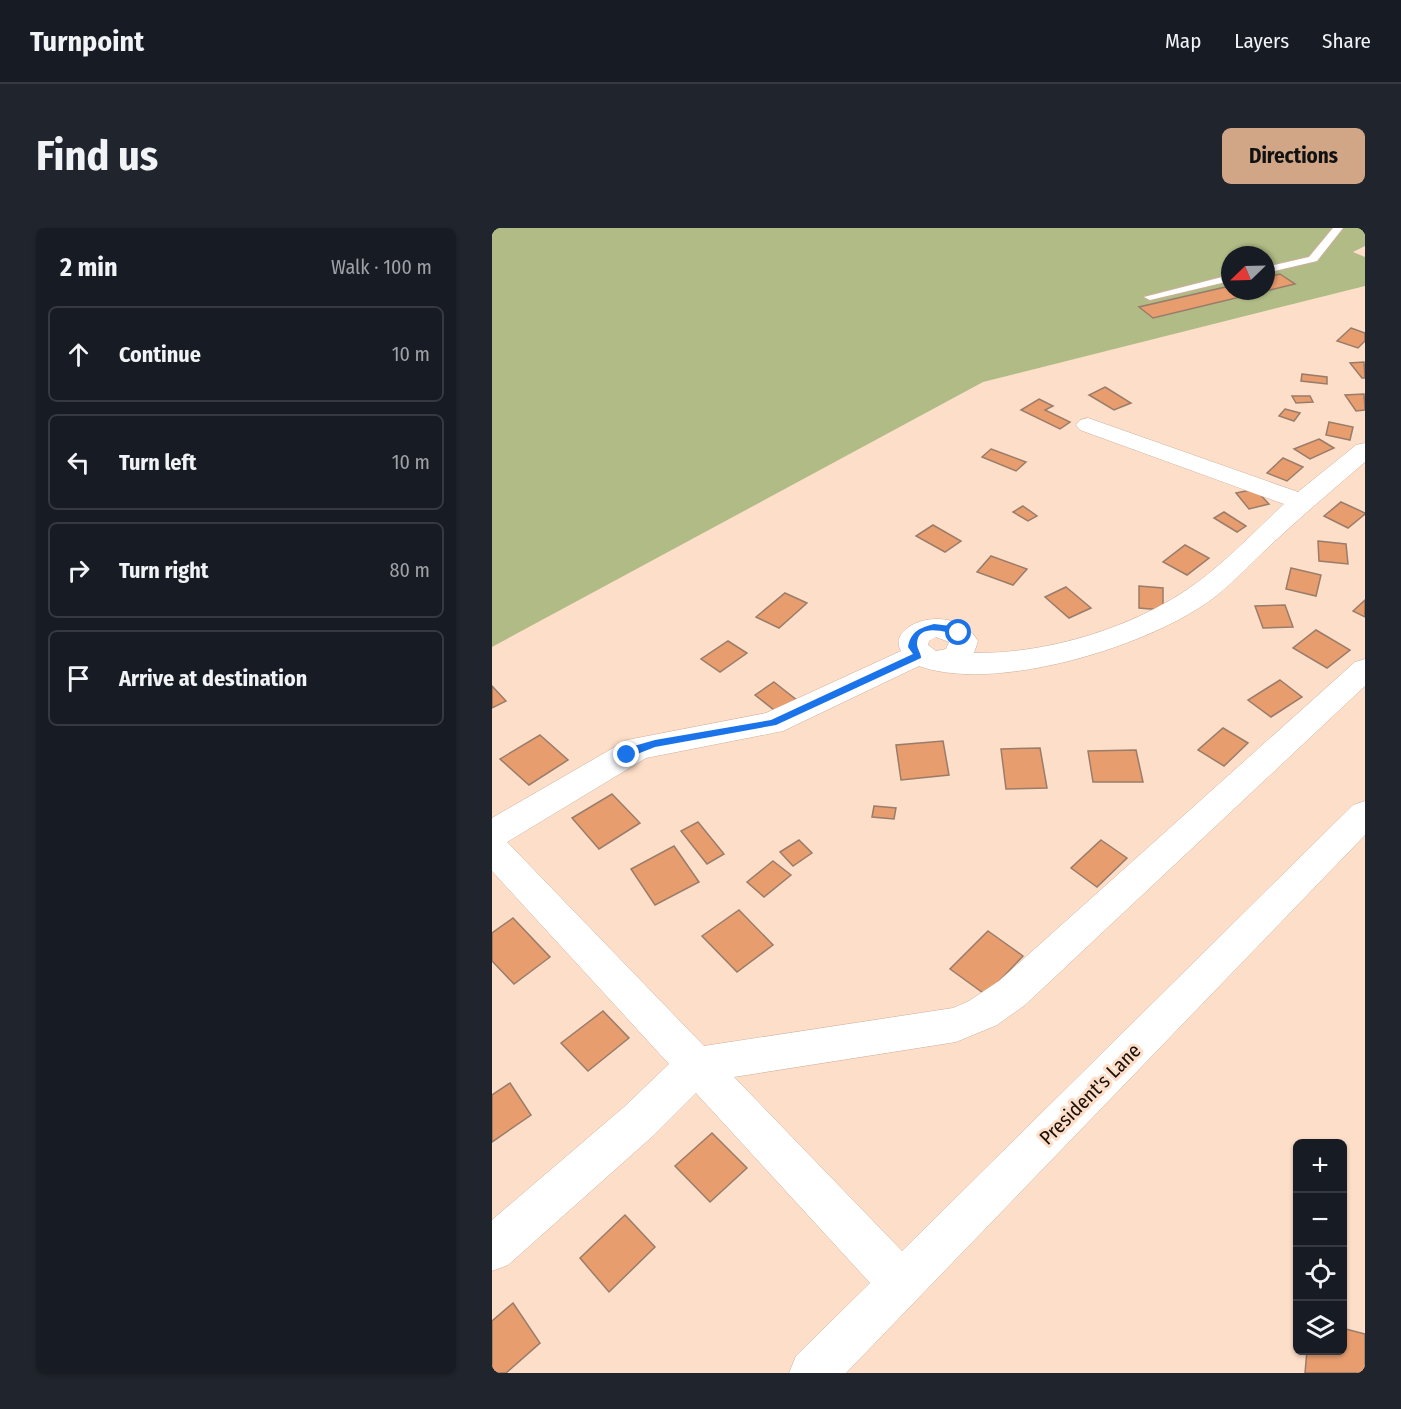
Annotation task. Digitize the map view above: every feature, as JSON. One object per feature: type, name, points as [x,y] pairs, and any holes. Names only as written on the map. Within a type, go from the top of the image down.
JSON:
[{"type":"street","points":[[1088,425],[1302,502]]},
{"type":"street","points":[[902,1284],[494,849],[638,748],[772,723],[930,659],[989,663],[1042,658],[1134,630],[1165,616],[1206,590],[1302,502],[1365,450]]},
{"type":"street","points":[[930,659],[913,647],[914,638],[922,631],[934,627],[948,628],[1042,658]]},
{"type":"street","points":[[492,1249],[639,1121],[696,1065],[956,1025],[983,1013],[1012,993],[1365,669]]},
{"type":"street","name":"President's Lane","points":[[813,1373],[1365,814]]},
{"type":"lane","points":[[1275,268],[1313,258],[1338,228]]},
{"type":"lane","points":[[1150,297],[1221,280]]},
{"type":"green space","points":[[492,228],[1365,228],[1365,246],[1353,252],[1365,257],[1365,286],[983,382],[492,647]]},
{"type":"building","points":[[1280,274],[1295,284],[1275,289],[1275,275]]},
{"type":"building","points":[[1221,288],[1221,300],[1228,300],[1153,318],[1139,307]]},
{"type":"building","points":[[1351,328],[1365,333],[1365,341],[1358,348],[1337,341]]},
{"type":"building","points":[[1364,362],[1365,378],[1362,378],[1350,363]]},
{"type":"building","points":[[1302,374],[1327,377],[1327,384],[1301,381]]},
{"type":"building","points":[[1105,387],[1131,403],[1114,410],[1089,395]]},
{"type":"building","points":[[1364,394],[1365,410],[1356,411],[1345,395]]},
{"type":"building","points":[[1292,396],[1310,396],[1313,402],[1296,403]]},
{"type":"building","points":[[1039,399],[1053,406],[1045,410],[1070,422],[1060,429],[1021,410]]},
{"type":"building","points":[[1285,409],[1300,413],[1294,421],[1279,416]]},
{"type":"building","points":[[1329,422],[1353,427],[1350,440],[1326,435]]},
{"type":"building","points":[[1319,439],[1334,448],[1310,459],[1294,449]]},
{"type":"building","points":[[991,449],[1026,462],[1016,471],[982,457]]},
{"type":"building","points":[[1283,458],[1303,467],[1287,481],[1267,473]]},
{"type":"building","points":[[1255,489],[1269,504],[1249,509],[1236,493]]},
{"type":"building","points":[[1341,502],[1365,513],[1348,528],[1324,516]]},
{"type":"building","points":[[1023,506],[1037,516],[1028,521],[1013,512]]},
{"type":"building","points":[[1224,512],[1246,526],[1237,532],[1214,518]]},
{"type":"building","points":[[933,525],[961,541],[945,552],[916,536]]},
{"type":"building","points":[[1318,541],[1346,544],[1348,564],[1319,561]]},
{"type":"building","points":[[1185,545],[1209,558],[1187,575],[1163,562]]},
{"type":"building","points":[[991,556],[1027,569],[1013,585],[977,572]]},
{"type":"building","points":[[1291,568],[1321,575],[1316,596],[1286,589]]},
{"type":"building","points":[[1139,586],[1163,588],[1163,610],[1139,608]]},
{"type":"building","points":[[1066,587],[1091,608],[1069,618],[1045,597]]},
{"type":"building","points":[[785,593],[807,603],[779,628],[756,617]]},
{"type":"building","points":[[1365,600],[1365,617],[1353,611]]},
{"type":"building","points":[[1285,605],[1293,627],[1263,628],[1255,606]]},
{"type":"building","points":[[1316,630],[1350,650],[1327,668],[1293,648]]},
{"type":"building","points":[[728,641],[747,653],[720,672],[701,659]]},
{"type":"building","points":[[1280,680],[1302,697],[1271,717],[1248,700]]},
{"type":"building","points":[[774,682],[803,705],[783,717],[755,695]]},
{"type":"building","points":[[492,686],[506,701],[492,708]]},
{"type":"building","points":[[1223,728],[1248,743],[1224,766],[1198,750]]},
{"type":"building","points":[[540,735],[568,760],[529,785],[500,759]]},
{"type":"building","points":[[943,741],[949,775],[901,780],[896,745]]},
{"type":"building","points":[[1040,748],[1047,788],[1006,789],[1001,749]]},
{"type":"building","points":[[1136,750],[1143,782],[1093,782],[1088,751]]},
{"type":"building","points":[[612,794],[640,823],[599,849],[572,818]]},
{"type":"building","points":[[874,806],[896,808],[894,819],[872,817]]},
{"type":"building","points":[[698,822],[724,854],[707,864],[681,831]]},
{"type":"building","points":[[799,840],[812,853],[793,866],[780,852]]},
{"type":"building","points":[[1101,840],[1127,858],[1097,887],[1071,868]]},
{"type":"building","points":[[674,846],[699,882],[655,905],[631,869]]},
{"type":"building","points":[[773,861],[791,875],[764,897],[747,882]]},
{"type":"building","points":[[739,910],[773,945],[737,972],[702,936]]},
{"type":"building","points":[[513,918],[550,957],[514,984],[492,961],[492,933]]},
{"type":"building","points":[[988,931],[1023,956],[986,995],[950,969]]},
{"type":"building","points":[[603,1011],[629,1038],[588,1071],[561,1043]]},
{"type":"building","points":[[510,1083],[531,1115],[492,1142],[492,1095]]},
{"type":"building","points":[[712,1133],[747,1168],[710,1202],[675,1166]]},
{"type":"building","points":[[625,1215],[655,1247],[609,1292],[580,1258]]},
{"type":"building","points":[[513,1303],[540,1343],[506,1373],[492,1373],[492,1321]]},
{"type":"building","points":[[1347,1329],[1365,1334],[1365,1373],[1305,1373],[1307,1355],[1347,1355]]},
{"type":"route","points":[[627,755],[638,748],[655,743],[772,723],[918,656],[913,647],[914,638],[922,631],[934,627],[948,628],[959,633]]}]
